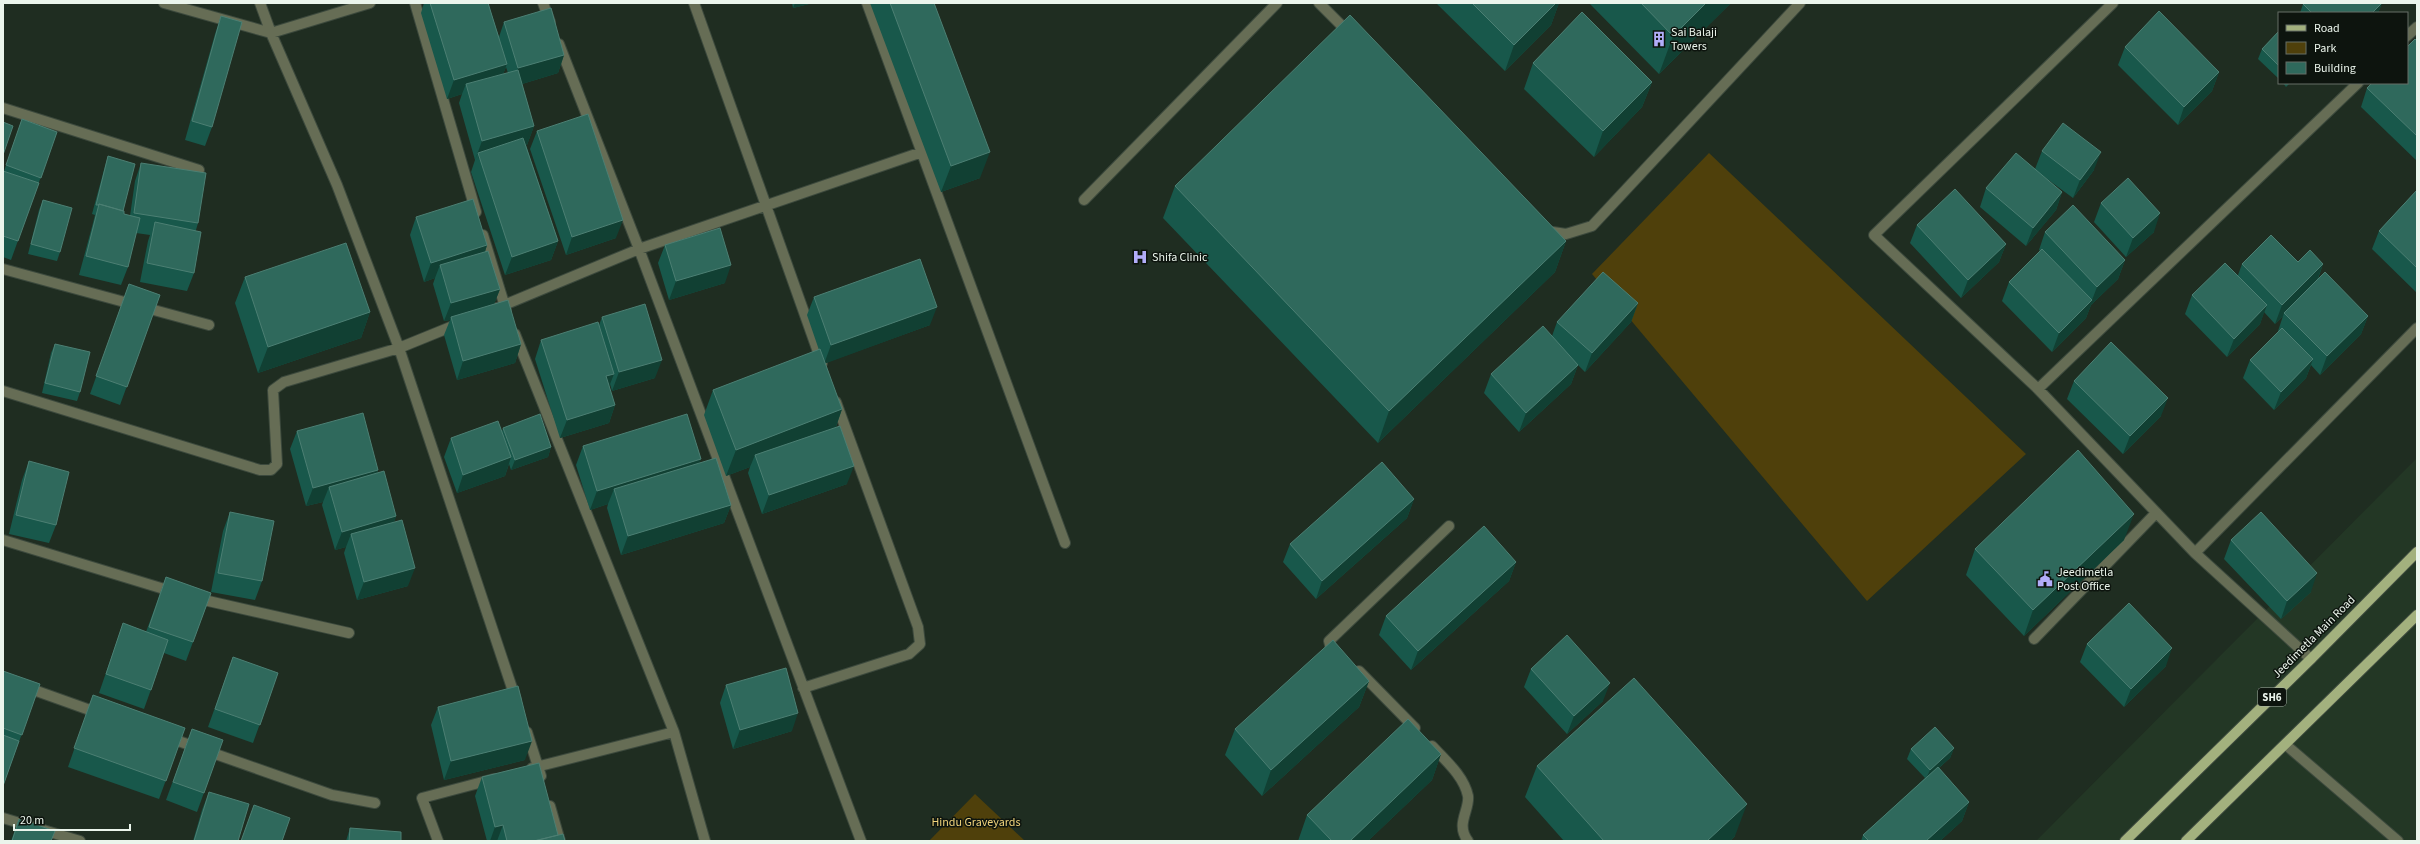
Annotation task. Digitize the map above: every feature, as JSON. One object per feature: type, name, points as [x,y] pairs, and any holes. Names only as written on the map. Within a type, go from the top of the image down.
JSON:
[{"type":"main road","name":"Jeedimetla Main Road","points":[[2125,841],[2311,659],[2417,552]]},
{"type":"main road","points":[[2186,841],[2286,745],[2417,615]]},
{"type":"street","points":[[164,3],[270,33],[370,3]]},
{"type":"street","points":[[260,3],[270,33],[337,185],[399,348],[522,717],[560,841]]},
{"type":"street","points":[[415,3],[504,305],[674,732],[705,841]]},
{"type":"street","points":[[543,3],[639,249],[861,841]]},
{"type":"street","points":[[694,3],[764,206],[826,376]]},
{"type":"street","points":[[867,3],[1065,543]]},
{"type":"street","points":[[1084,200],[1277,3]]},
{"type":"street","points":[[1319,3],[1357,42]]},
{"type":"street","points":[[1540,225],[1545,231],[1566,234],[1592,226],[1800,3]]},
{"type":"street","points":[[2113,3],[1874,235],[2038,389],[2155,514],[2195,553],[2311,659]]},
{"type":"street","points":[[2408,35],[2417,27]]},
{"type":"street","points":[[2038,389],[2357,84]]},
{"type":"street","points":[[3,108],[199,170]]},
{"type":"street","points":[[490,311],[639,249],[922,152]]},
{"type":"street","points":[[3,269],[209,325]]},
{"type":"street","points":[[3,391],[260,470],[271,470],[277,464],[273,390],[284,382],[399,348],[469,319]]},
{"type":"street","points":[[2195,553],[2417,328]]},
{"type":"street","points":[[804,688],[909,654],[920,644],[918,627],[832,391]]},
{"type":"street","points":[[2034,638],[2155,514]]},
{"type":"street","points":[[1449,526],[1329,641],[1332,655],[1345,666],[1357,669],[1450,764],[1464,783],[1468,798],[1462,828],[1468,841]]},
{"type":"street","points":[[3,540],[201,600],[349,633]]},
{"type":"street","points":[[3,679],[108,716]]},
{"type":"street","points":[[524,770],[674,732]]},
{"type":"street","points":[[160,734],[332,795],[376,803]]},
{"type":"street","points":[[2286,745],[2398,841]]},
{"type":"street","points":[[438,841],[422,798],[502,776]]},
{"type":"street","points":[[3,818],[80,841]]},
{"type":"shaded area","points":[[2417,458],[2417,841],[2036,841]]},
{"type":"green space","points":[[1709,153],[2026,454],[1867,601],[1592,274]]},
{"type":"green space","name":"Hindu Graveyards","points":[[975,794],[1025,841],[929,841]]},
{"type":"building","points":[[430,3],[488,3],[507,64],[454,80]]},
{"type":"building","points":[[890,3],[934,3],[990,152],[951,166]]},
{"type":"building","points":[[1472,3],[1556,3],[1514,45]]},
{"type":"building","points":[[1641,3],[1706,3],[1673,36]]},
{"type":"building","points":[[2382,3],[2373,12],[2311,12],[2303,4]]},
{"type":"building","points":[[551,8],[564,55],[518,68],[504,22]]},
{"type":"building","points":[[2159,11],[2219,72],[2184,107],[2125,47]]},
{"type":"building","points":[[1582,12],[1652,82],[1603,131],[1533,63]]},
{"type":"building","points":[[1350,15],[1566,241],[1389,411],[1175,186]]},
{"type":"building","points":[[221,16],[242,22],[212,127],[192,121]]},
{"type":"building","points":[[2278,32],[2278,65],[2262,49]]},
{"type":"building","points":[[2415,39],[2417,41],[2417,136],[2367,88],[2371,84],[2408,84],[2408,46]]},
{"type":"building","points":[[518,70],[534,126],[482,141],[466,84]]},
{"type":"building","points":[[588,114],[623,220],[572,237],[537,131]]},
{"type":"building","points":[[22,119],[57,132],[41,178],[6,165]]},
{"type":"building","points":[[3,122],[13,126],[3,155]]},
{"type":"building","points":[[2063,123],[2101,152],[2080,180],[2042,151]]},
{"type":"building","points":[[523,138],[558,241],[512,257],[478,153]]},
{"type":"building","points":[[2016,153],[2062,192],[2033,228],[1986,188]]},
{"type":"building","points":[[108,156],[135,164],[123,211],[99,204],[96,205]]},
{"type":"building","points":[[141,163],[206,173],[198,223],[134,213]]},
{"type":"building","points":[[3,171],[39,183],[18,241],[3,236]]},
{"type":"building","points":[[2128,178],[2160,213],[2133,238],[2101,203]]},
{"type":"building","points":[[1955,189],[2006,244],[1968,280],[1917,225]]},
{"type":"building","points":[[2417,190],[2417,268],[2379,231]]},
{"type":"building","points":[[473,199],[487,245],[431,263],[416,217]]},
{"type":"building","points":[[43,200],[72,208],[60,252],[31,244]]},
{"type":"building","points":[[99,204],[124,211],[124,214],[140,218],[128,267],[86,256]]},
{"type":"building","points":[[2073,205],[2125,260],[2097,287],[2045,232]]},
{"type":"building","points":[[155,222],[201,232],[194,273],[147,263]]},
{"type":"building","points":[[720,228],[731,265],[676,281],[665,245]]},
{"type":"building","points":[[2271,235],[2298,262],[2310,250],[2323,264],[2282,305],[2242,264]]},
{"type":"building","points":[[346,243],[370,312],[268,347],[245,277]]},
{"type":"building","points":[[2042,249],[2092,300],[2059,333],[2009,282]]},
{"type":"building","points":[[488,251],[500,289],[451,303],[440,265]]},
{"type":"building","points":[[920,259],[937,307],[831,345],[814,297]]},
{"type":"building","points":[[2225,263],[2267,305],[2234,339],[2192,295]]},
{"type":"building","points":[[1603,272],[1638,303],[1592,353],[1557,322]]},
{"type":"building","points":[[2325,272],[2368,316],[2327,356],[2284,313]]},
{"type":"building","points":[[129,284],[160,295],[127,387],[96,376]]},
{"type":"building","points":[[508,300],[521,344],[463,361],[451,317]]},
{"type":"building","points":[[645,304],[662,360],[619,372],[602,317]]},
{"type":"building","points":[[598,322],[614,374],[606,376],[615,405],[567,420],[541,340]]},
{"type":"building","points":[[1543,326],[1578,365],[1526,413],[1491,374]]},
{"type":"building","points":[[2282,328],[2313,359],[2281,392],[2250,360]]},
{"type":"building","points":[[2111,342],[2168,398],[2130,436],[2074,381]]},
{"type":"building","points":[[55,344],[90,352],[80,392],[45,383]]},
{"type":"building","points":[[820,349],[842,409],[736,450],[713,390]]},
{"type":"building","points":[[363,413],[378,470],[313,488],[297,431]]},
{"type":"building","points":[[540,414],[551,447],[515,460],[503,428]]},
{"type":"building","points":[[687,414],[701,459],[597,491],[583,446]]},
{"type":"building","points":[[498,421],[511,457],[463,475],[451,438]]},
{"type":"building","points":[[840,426],[854,466],[769,495],[755,455]]},
{"type":"building","points":[[2078,450],[2134,514],[2033,610],[1975,549]]},
{"type":"building","points":[[716,458],[731,505],[628,536],[614,489]]},
{"type":"building","points":[[29,461],[69,472],[56,525],[16,515]]},
{"type":"building","points":[[1382,462],[1414,499],[1322,581],[1290,544]]},
{"type":"building","points":[[384,471],[396,516],[342,532],[329,487]]},
{"type":"building","points":[[230,512],[274,521],[262,581],[218,573]]},
{"type":"building","points":[[2261,512],[2317,573],[2287,601],[2231,540]]},
{"type":"building","points":[[402,520],[415,568],[364,582],[351,534]]},
{"type":"building","points":[[1484,526],[1516,562],[1418,651],[1386,616]]},
{"type":"building","points":[[166,577],[211,593],[193,642],[149,627]]},
{"type":"building","points":[[2129,603],[2172,648],[2131,689],[2087,644]]},
{"type":"building","points":[[123,623],[168,640],[151,690],[106,674]]},
{"type":"building","points":[[1567,635],[1610,683],[1574,716],[1531,669]]},
{"type":"building","points":[[1333,640],[1369,681],[1271,770],[1235,729]]},
{"type":"building","points":[[233,657],[278,673],[260,725],[215,709]]},
{"type":"building","points":[[786,668],[798,713],[740,730],[726,685]]},
{"type":"building","points":[[3,671],[40,684],[22,735],[3,728]]},
{"type":"building","points":[[1634,678],[1747,804],[1707,841],[1604,841],[1537,766]]},
{"type":"building","points":[[518,686],[532,741],[451,761],[438,707]]},
{"type":"building","points":[[93,695],[185,728],[166,781],[74,748]]},
{"type":"building","points":[[1408,719],[1441,754],[1350,841],[1332,841],[1307,815]]},
{"type":"building","points":[[1935,727],[1954,748],[1930,770],[1911,749]]},
{"type":"building","points":[[192,729],[223,740],[204,793],[173,782]]},
{"type":"building","points":[[3,735],[19,741],[3,786]]},
{"type":"building","points":[[539,763],[558,835],[534,841],[507,841],[503,825],[495,827],[482,777]]},
{"type":"building","points":[[1938,767],[1969,802],[1926,841],[1869,841],[1863,835]]},
{"type":"building","points":[[209,792],[249,804],[238,841],[194,841]]},
{"type":"building","points":[[254,805],[290,818],[282,841],[241,841]]},
{"type":"building","points":[[19,819],[55,831],[51,841],[12,841]]},
{"type":"building","points":[[350,828],[401,832],[401,841],[349,841]]},
{"type":"building","points":[[563,834],[565,841],[534,841]]},
{"type":"place","name":"Sai Balaji Towers","points":[[1659,39]]},
{"type":"place","name":"Shifa Clinic","points":[[1140,257]]},
{"type":"place","name":"Jeedimetla Post Office","points":[[2045,579]]}]
